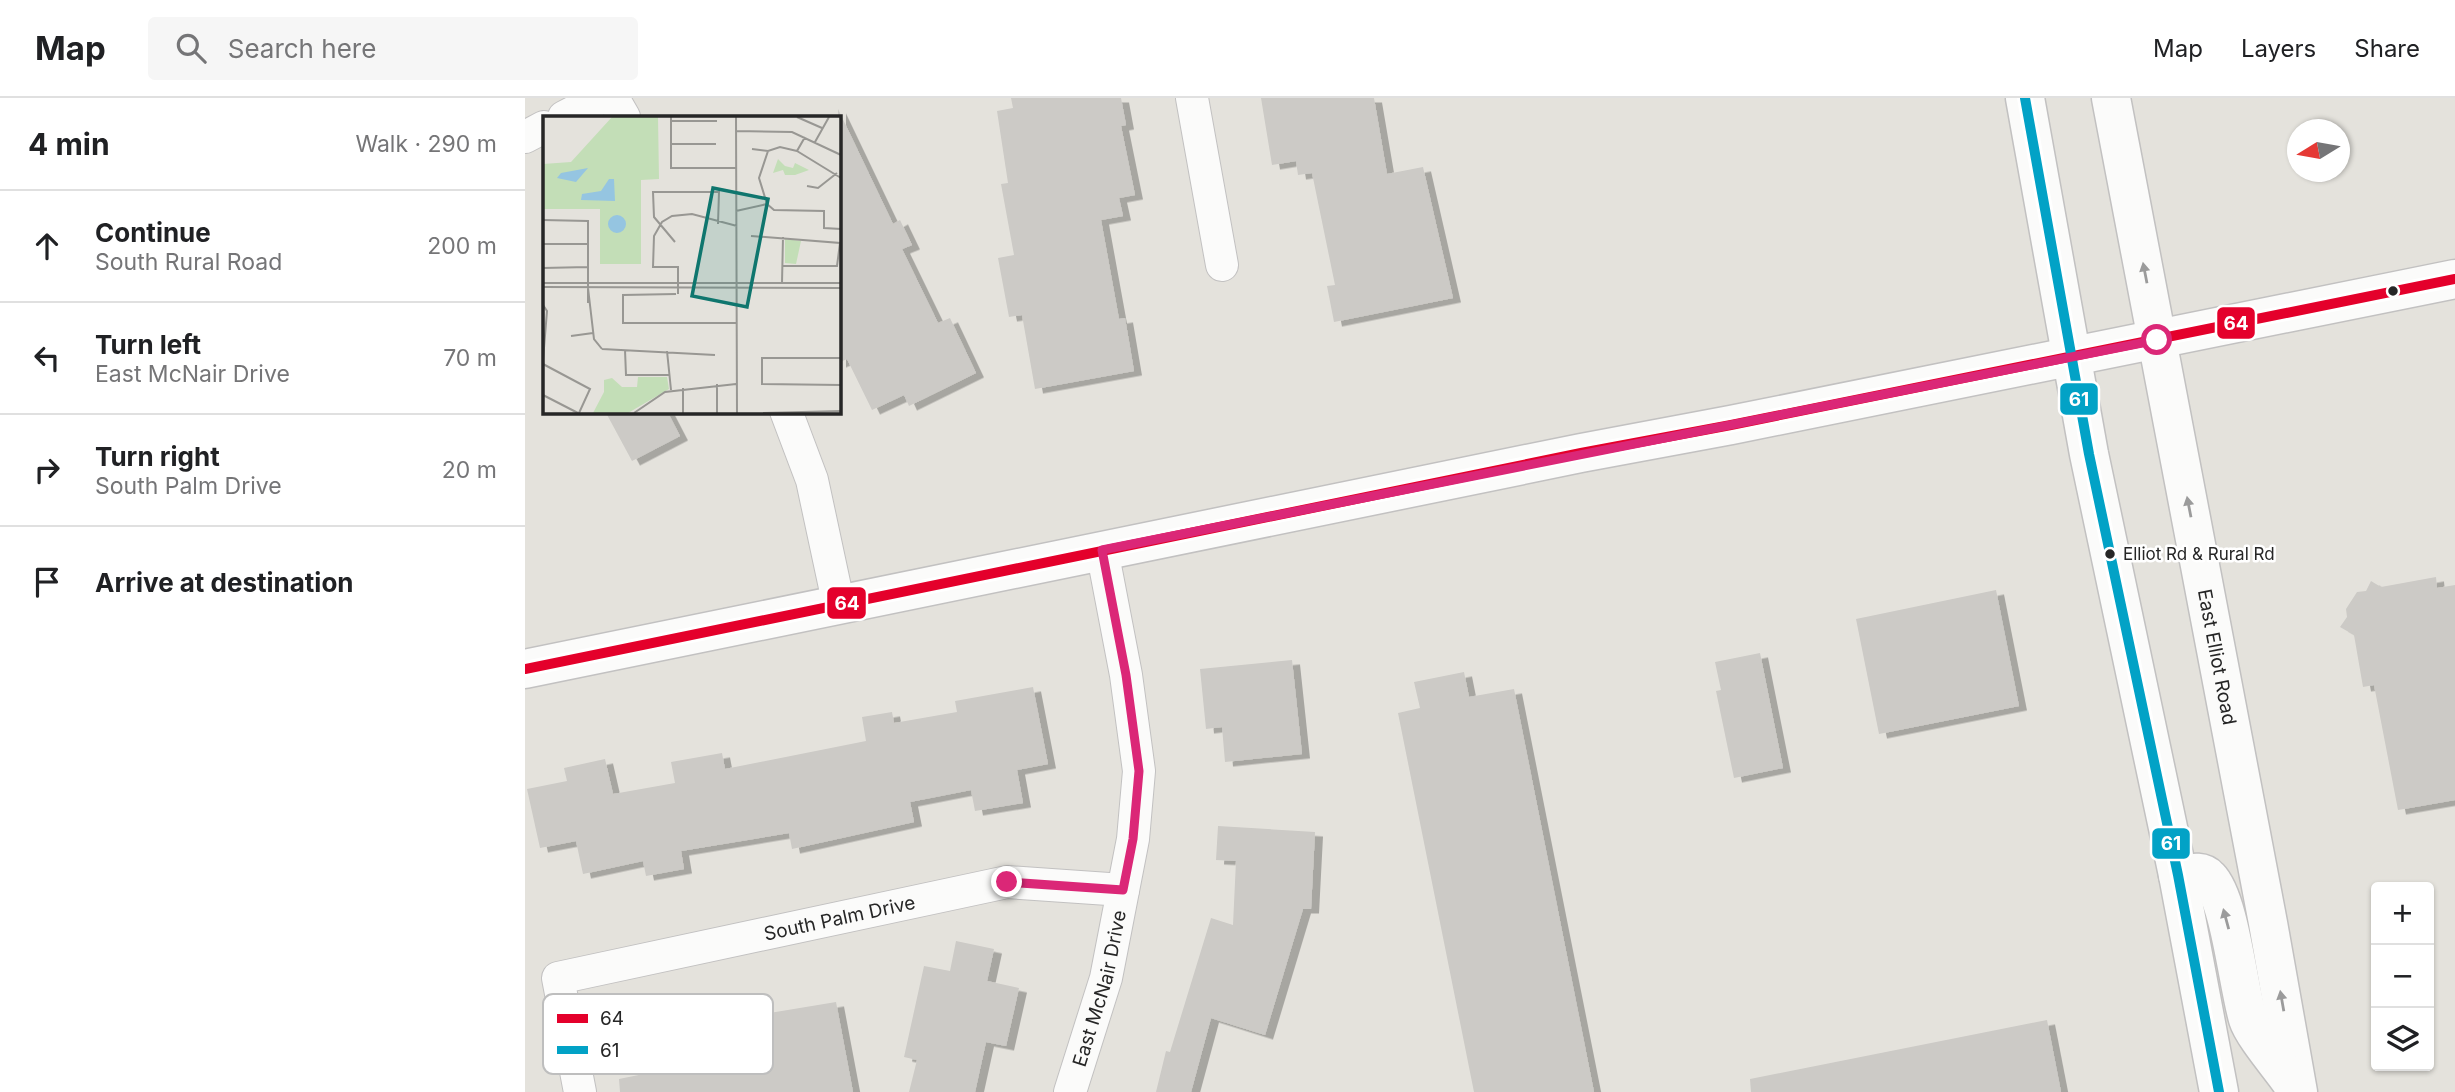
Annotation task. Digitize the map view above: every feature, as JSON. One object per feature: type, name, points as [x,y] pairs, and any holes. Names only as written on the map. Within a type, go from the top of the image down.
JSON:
[{"type":"main road","points":[[2025,98],[2089,454],[2178,875],[2219,1092]]},
{"type":"main road","name":"East Elliot Road","points":[[2111,98],[2298,1092]]},
{"type":"main road","points":[[525,668],[2455,279]]},
{"type":"main road","points":[[2178,875],[2199,872],[2209,877],[2213,884],[2225,914],[2249,1022],[2298,1092]]},
{"type":"street","points":[[566,116],[601,98]]},
{"type":"street","points":[[613,98],[623,116]]},
{"type":"street","points":[[1192,98],[1222,265]]},
{"type":"street","points":[[525,137],[543,128]]},
{"type":"street","points":[[787,413],[812,480],[839,606]]},
{"type":"street","name":"East McNair Drive","points":[[1070,1092],[1106,978],[1133,839],[1139,771],[1126,675],[1102,550]]},
{"type":"street","name":"South Palm Drive","points":[[561,994],[558,978],[1007,882],[1123,890]]},
{"type":"street","name":"South Palm Drive","points":[[577,1074],[580,1092]]},
{"type":"building","points":[[1011,98],[1121,98],[1126,125],[1121,126],[1135,195],[1119,198],[1123,216],[1101,220],[1119,319],[1125,318],[1134,371],[1035,389],[1022,315],[1009,317],[998,258],[1014,255],[1001,184],[1008,183],[997,111],[1013,108]]},
{"type":"building","points":[[1261,98],[1374,98],[1387,174],[1423,167],[1453,298],[1334,322],[1327,286],[1335,285],[1312,173],[1298,175],[1296,161],[1272,165]]},
{"type":"building","points":[[838,109],[893,224],[900,220],[912,245],[902,249],[938,323],[950,318],[976,373],[909,406],[904,395],[872,410],[847,359],[840,362]]},
{"type":"building","points":[[606,413],[668,413],[680,436],[632,461]]},
{"type":"building","points":[[2436,577],[2437,588],[2455,585],[2455,800],[2398,810],[2374,685],[2363,687],[2354,635],[2340,627],[2347,617],[2346,609],[2357,592],[2366,591],[2371,581],[2381,587]]},
{"type":"building","points":[[1996,590],[2019,706],[1879,734],[1856,619]]},
{"type":"building","points":[[1760,653],[1783,768],[1734,778],[1716,691],[1721,690],[1715,662]]},
{"type":"building","points":[[1292,660],[1302,754],[1225,762],[1222,727],[1206,729],[1200,669]]},
{"type":"building","points":[[1464,672],[1469,697],[1514,689],[1594,1092],[1474,1092],[1398,713],[1420,708],[1414,682]]},
{"type":"building","points":[[1033,687],[1048,764],[1017,770],[1023,803],[975,811],[971,790],[910,802],[914,822],[792,849],[789,833],[681,851],[684,869],[646,876],[643,861],[583,874],[576,841],[540,848],[527,789],[567,781],[564,768],[605,759],[613,794],[675,783],[671,762],[722,753],[725,769],[866,741],[862,717],[892,712],[894,723],[957,712],[955,701]]},
{"type":"building","points":[[1218,826],[1315,832],[1311,909],[1303,909],[1265,1035],[1211,1018],[1191,1092],[1156,1092],[1166,1051],[1170,1052],[1211,918],[1233,925],[1236,861],[1216,860]]},
{"type":"building","points":[[956,941],[994,949],[987,981],[1019,988],[1006,1046],[986,1042],[975,1092],[909,1092],[917,1060],[904,1057],[924,966],[950,971]]},
{"type":"building","points":[[836,1002],[853,1092],[620,1092],[619,1079],[644,1074],[773,1074],[773,1012]]},
{"type":"building","points":[[2047,1020],[2061,1092],[1751,1092],[1750,1079]]},
{"type":"transit line","name":"61","points":[[2025,98],[2089,454],[2178,875],[2219,1092]]},
{"type":"transit line","name":"64","points":[[525,669],[1581,453],[2455,279]]},
{"type":"place","name":"Elliot Rd & Rural Rd","points":[[2110,554]]},
{"type":"route","points":[[1007,882],[1123,890],[1133,839],[1139,771],[1126,675],[1102,550],[2157,340]]}]
